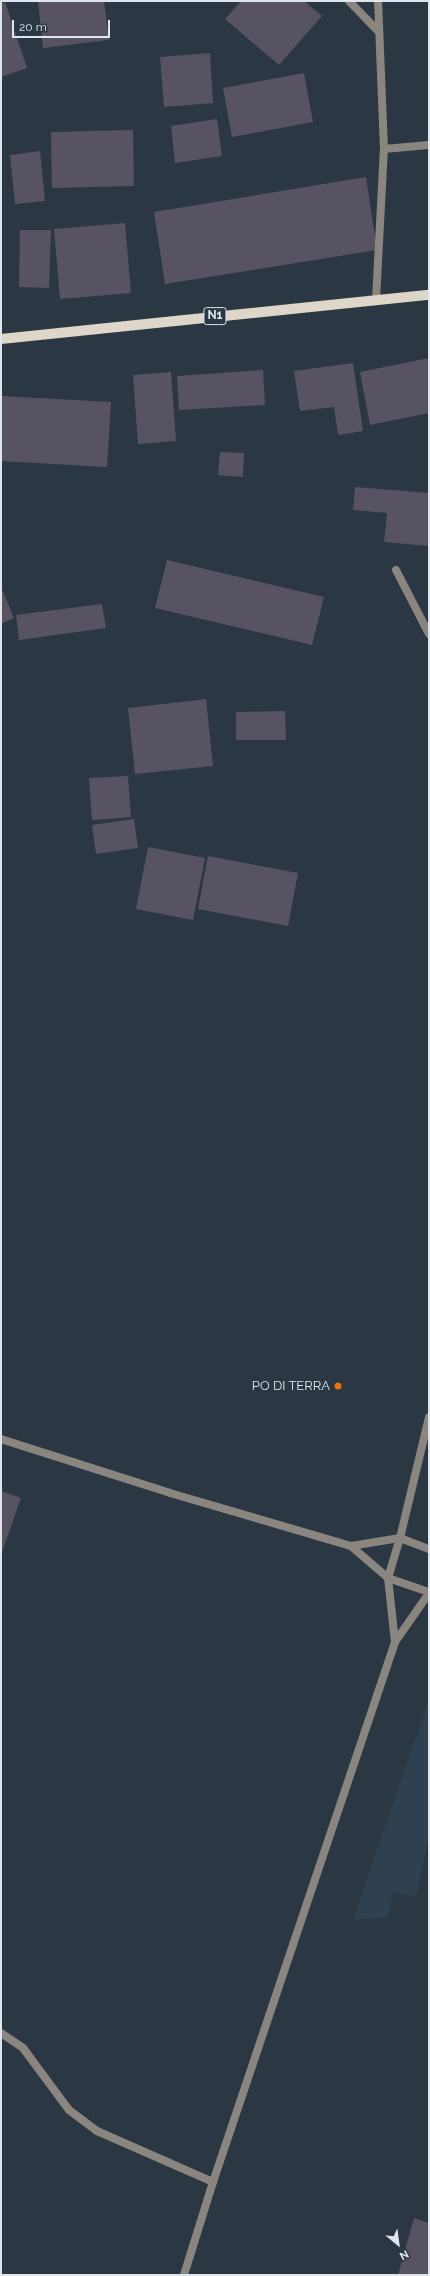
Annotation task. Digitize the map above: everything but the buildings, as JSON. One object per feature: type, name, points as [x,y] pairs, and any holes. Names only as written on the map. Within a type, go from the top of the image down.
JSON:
[{"type":"main road","name":"N1","points":[[1,339],[429,295]]},
{"type":"street","points":[[349,1],[379,32]]},
{"type":"street","points":[[376,300],[384,149],[378,1]]},
{"type":"street","points":[[384,149],[429,145]]},
{"type":"street","points":[[396,570],[429,634]]},
{"type":"street","points":[[395,1642],[388,1578],[400,1538],[429,1417]]},
{"type":"street","points":[[1,1439],[170,1493],[350,1546],[388,1578],[429,1593],[395,1642],[213,2182],[185,2275]]},
{"type":"street","points":[[350,1546],[400,1538],[429,1549]]},
{"type":"street","points":[[1,2032],[23,2048],[69,2110],[98,2132],[213,2182]]},
{"type":"shaded area","points":[[429,1699],[429,1846],[427,1846],[416,1897],[393,1892],[388,1917],[353,1920]]},
{"type":"place","name":"PO DI TERRA","points":[[338,1386]]}]
